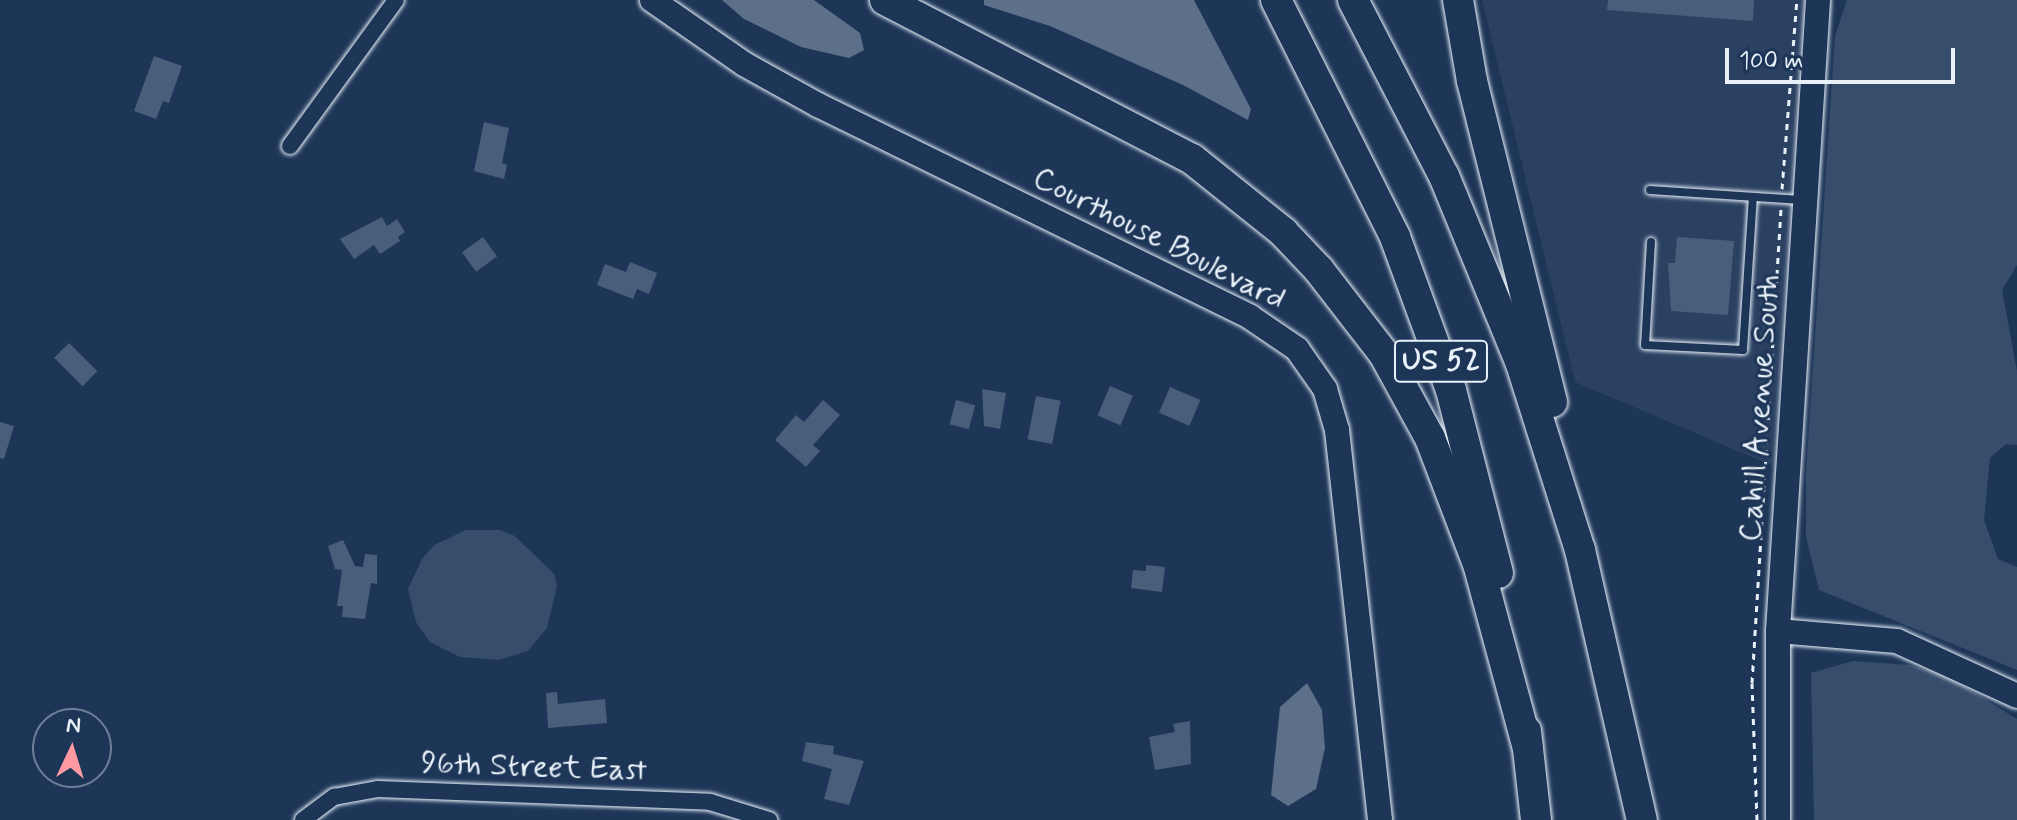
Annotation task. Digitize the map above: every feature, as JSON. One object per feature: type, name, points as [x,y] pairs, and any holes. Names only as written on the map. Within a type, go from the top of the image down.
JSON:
[{"type":"highway","points":[[885,0],[921,23],[1135,125],[1192,159],[1273,223],[1319,270],[1384,354],[1436,452],[1489,601],[1528,748]]},
{"type":"highway","name":"US 52","points":[[1276,0],[1368,175],[1451,390],[1503,595],[1528,748],[1536,820]]},
{"type":"highway","name":"US 52","points":[[1353,0],[1414,113],[1484,268],[1551,453],[1599,627],[1642,820]]},
{"type":"highway","points":[[1458,0],[1472,81],[1541,354],[1599,627]]},
{"type":"street","points":[[290,146],[396,0]]},
{"type":"street","name":"Courthouse Boulevard","points":[[652,0],[744,64],[805,98],[1250,317],[1297,349],[1325,389],[1337,430],[1380,820]]},
{"type":"street","name":"Cahill Avenue South","points":[[1778,820],[1778,631],[1793,199],[1818,0]]},
{"type":"street","points":[[1778,631],[1897,641],[2017,696]]},
{"type":"street","name":"96th Street East","points":[[303,820],[334,797],[378,789],[710,802],[769,820]]},
{"type":"lane","points":[[1650,190],[1793,199]]},
{"type":"lane","points":[[1651,242],[1645,345],[1743,350],[1753,197]]},
{"type":"path","points":[[1757,820],[1752,683],[1793,199],[1797,0]]},
{"type":"shaded area","points":[[722,0],[814,0],[860,33],[864,50],[849,58],[801,47],[744,19]]},
{"type":"shaded area","points":[[984,0],[1194,0],[1251,109],[1248,120],[1183,85],[1050,26],[984,5]]},
{"type":"shaded area","points":[[1482,0],[1804,0],[1773,466],[1575,382]]},
{"type":"shaded area","points":[[1847,0],[2017,0],[2017,265],[2002,290],[2017,371],[2017,445],[2006,444],[1990,458],[1984,520],[1998,559],[2017,567],[2017,670],[1819,590],[1806,537],[1806,474],[1835,36]]},
{"type":"shaded area","points":[[466,530],[500,530],[515,536],[554,574],[557,586],[547,628],[528,651],[498,660],[460,657],[430,642],[416,622],[408,589],[422,559],[434,545]]},
{"type":"shaded area","points":[[1853,661],[1910,665],[1947,676],[2017,719],[2017,820],[1814,820],[1811,673]]},
{"type":"shaded area","points":[[1307,683],[1322,710],[1325,748],[1316,789],[1288,806],[1271,795],[1280,707]]},
{"type":"building","points":[[1608,0],[1754,0],[1753,21],[1607,10]]},
{"type":"building","points":[[154,56],[182,66],[169,103],[163,101],[156,119],[134,111]]},
{"type":"building","points":[[484,122],[509,128],[502,163],[507,165],[504,179],[474,171]]},
{"type":"building","points":[[382,217],[387,226],[397,219],[405,232],[398,237],[400,241],[380,254],[374,245],[354,259],[340,239]]},
{"type":"building","points":[[483,237],[497,256],[476,272],[462,252]]},
{"type":"building","points":[[1677,237],[1734,241],[1728,315],[1671,311],[1668,263],[1675,263]]},
{"type":"building","points":[[630,262],[657,273],[649,294],[637,289],[633,299],[597,285],[605,264],[626,272]]},
{"type":"building","points":[[69,343],[97,371],[82,386],[54,358]]},
{"type":"building","points":[[1110,386],[1133,396],[1121,425],[1097,415]]},
{"type":"building","points":[[1170,387],[1200,400],[1189,426],[1159,413]]},
{"type":"building","points":[[982,389],[1006,393],[1000,429],[984,426]]},
{"type":"building","points":[[1036,396],[1061,401],[1052,444],[1028,439]]},
{"type":"building","points":[[823,400],[840,415],[813,445],[820,451],[806,467],[775,440],[796,415],[804,422]]},
{"type":"building","points":[[956,400],[975,405],[969,429],[950,424]]},
{"type":"building","points":[[0,422],[14,426],[4,459],[0,458]]},
{"type":"building","points":[[343,540],[355,566],[363,567],[365,554],[377,555],[377,584],[371,583],[365,619],[342,617],[343,606],[337,606],[342,570],[335,569],[328,546]]},
{"type":"building","points":[[1146,565],[1165,567],[1162,592],[1131,588],[1133,570],[1146,571]]},
{"type":"building","points":[[557,692],[558,704],[605,699],[607,723],[548,728],[546,693]]},
{"type":"building","points":[[1190,721],[1191,764],[1155,770],[1149,737],[1175,732],[1173,724]]},
{"type":"building","points":[[806,742],[834,746],[833,754],[864,761],[849,805],[824,799],[832,769],[802,761]]}]
